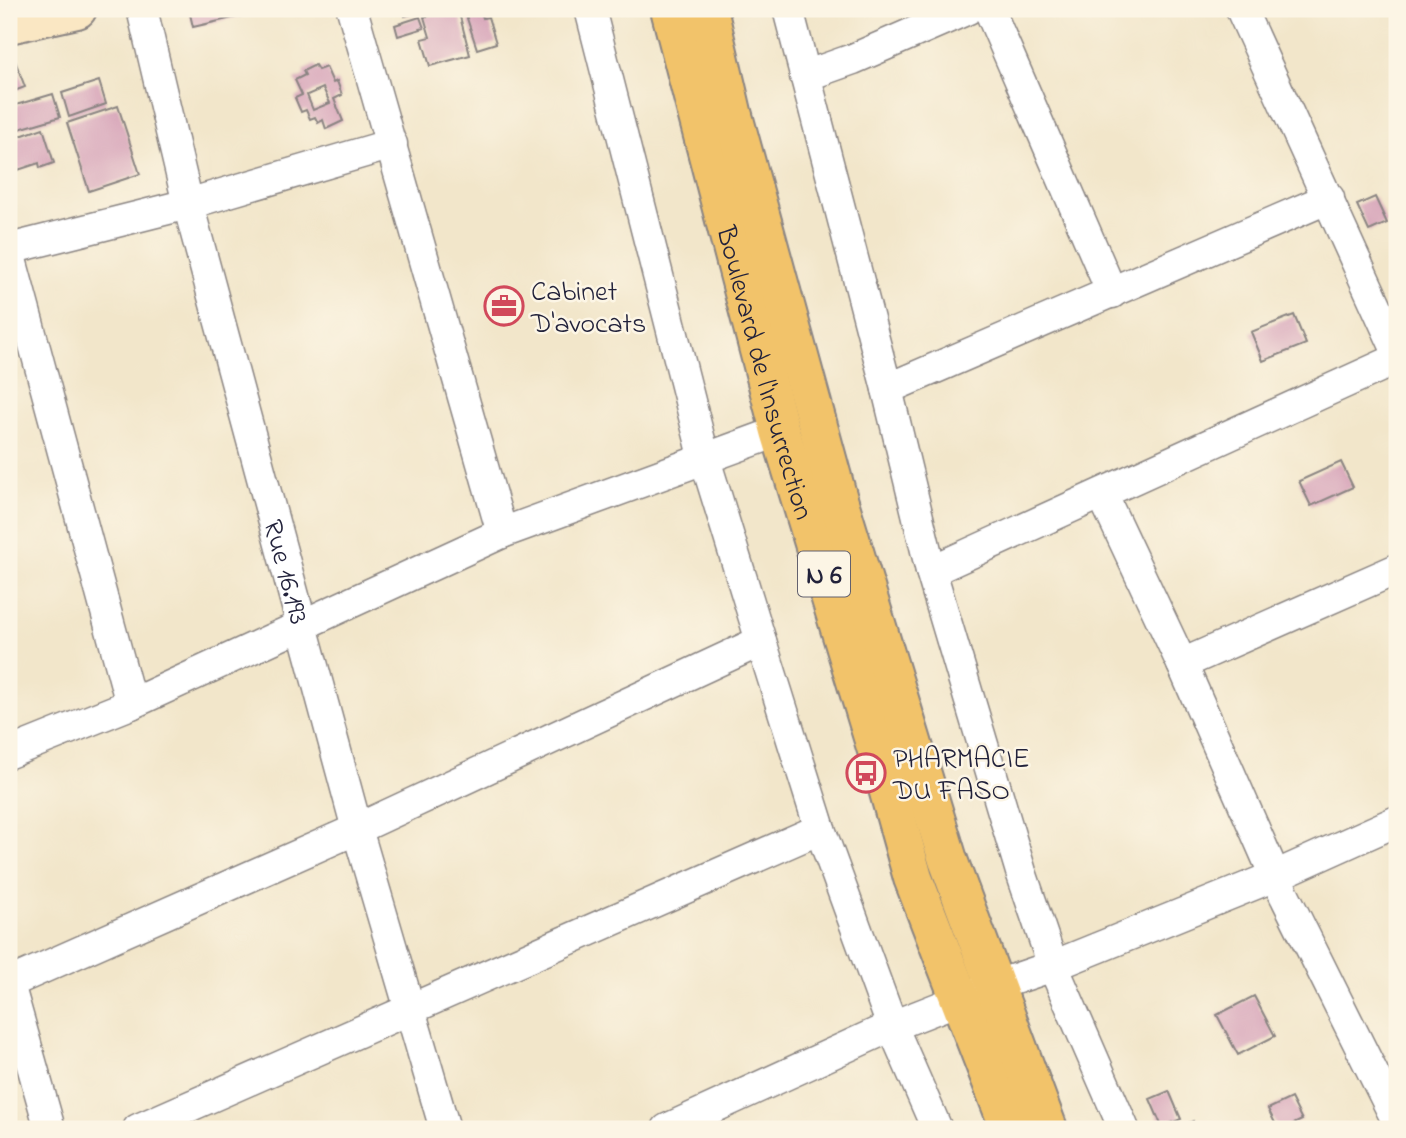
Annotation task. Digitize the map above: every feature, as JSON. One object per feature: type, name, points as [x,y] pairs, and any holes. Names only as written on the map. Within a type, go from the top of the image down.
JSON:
[{"type":"main road","points":[[9,24],[77,9]]},
{"type":"main road","name":"Boulevard de l'Insurrection","points":[[670,9],[780,430],[914,878],[1048,1129]]},
{"type":"main road","name":"Boulevard de l'Insurrection","points":[[708,9],[732,113],[823,449],[948,860],[1010,1129]]},
{"type":"street","name":"Rue 16.193","points":[[142,9],[188,204],[357,829],[444,1129]]},
{"type":"street","points":[[352,9],[502,533]]},
{"type":"street","points":[[590,9],[705,456],[761,641],[820,830],[892,1026],[937,1129]]},
{"type":"street","points":[[788,9],[887,389],[931,571],[1021,872],[1053,966],[1124,1129]]},
{"type":"street","points":[[805,76],[853,60],[968,9]]},
{"type":"street","points":[[989,9],[1112,293]]},
{"type":"street","points":[[1241,9],[1397,351]]},
{"type":"street","points":[[131,704],[9,251],[188,204],[392,145]]},
{"type":"street","points":[[887,389],[1329,198]]},
{"type":"street","points":[[931,571],[1397,359]]},
{"type":"street","points":[[9,753],[131,704],[502,533],[780,430]]},
{"type":"street","points":[[1102,494],[1182,664],[1275,876],[1385,1064],[1397,1121]]},
{"type":"street","points":[[1182,664],[1397,569]]},
{"type":"street","points":[[50,1129],[9,984],[357,829],[761,641]]},
{"type":"street","points":[[667,1129],[892,1026],[1053,966],[1275,876],[1397,821]]},
{"type":"street","points":[[138,1129],[820,830]]},
{"type":"building","points":[[216,9],[267,10],[193,27],[190,14]]},
{"type":"building","points":[[403,9],[427,9],[405,16]]},
{"type":"building","points":[[458,9],[470,55],[430,66],[422,39],[430,37],[424,17]]},
{"type":"building","points":[[464,9],[480,9],[483,18],[488,17],[496,43],[477,49]]},
{"type":"building","points":[[420,17],[424,28],[398,36],[395,25]]},
{"type":"building","points":[[14,58],[25,87],[9,93],[9,60]]},
{"type":"building","points":[[315,65],[318,70],[326,67],[333,83],[337,81],[342,95],[334,99],[343,121],[326,129],[323,120],[318,123],[315,117],[310,119],[306,110],[301,112],[295,98],[302,95],[295,80],[305,75],[303,71]],"holes":[[[323,88],[330,103],[313,110],[307,95]]]},
{"type":"building","points":[[99,81],[106,104],[69,117],[62,93]]},
{"type":"building","points":[[53,94],[60,117],[9,132],[9,107]]},
{"type":"building","points":[[118,106],[140,174],[89,191],[67,123]]},
{"type":"building","points":[[43,128],[54,163],[40,168],[39,163],[18,170],[9,140]]},
{"type":"building","points":[[1375,197],[1387,223],[1369,231],[1357,205]]},
{"type":"building","points":[[1294,315],[1306,344],[1263,361],[1251,332]]},
{"type":"building","points":[[1341,462],[1353,487],[1311,506],[1299,481]]},
{"type":"building","points":[[1254,996],[1275,1036],[1238,1055],[1217,1015]]},
{"type":"building","points":[[1169,1091],[1181,1119],[1162,1127],[1150,1099]]},
{"type":"building","points":[[1291,1098],[1302,1120],[1278,1129],[1268,1109]]},
{"type":"building","points":[[1193,1121],[1197,1129],[1175,1129]]},
{"type":"place","name":"Cabinet D'avocats","points":[[504,306]]},
{"type":"place","name":"PHARMACIE DU FASO","points":[[866,773]]}]
